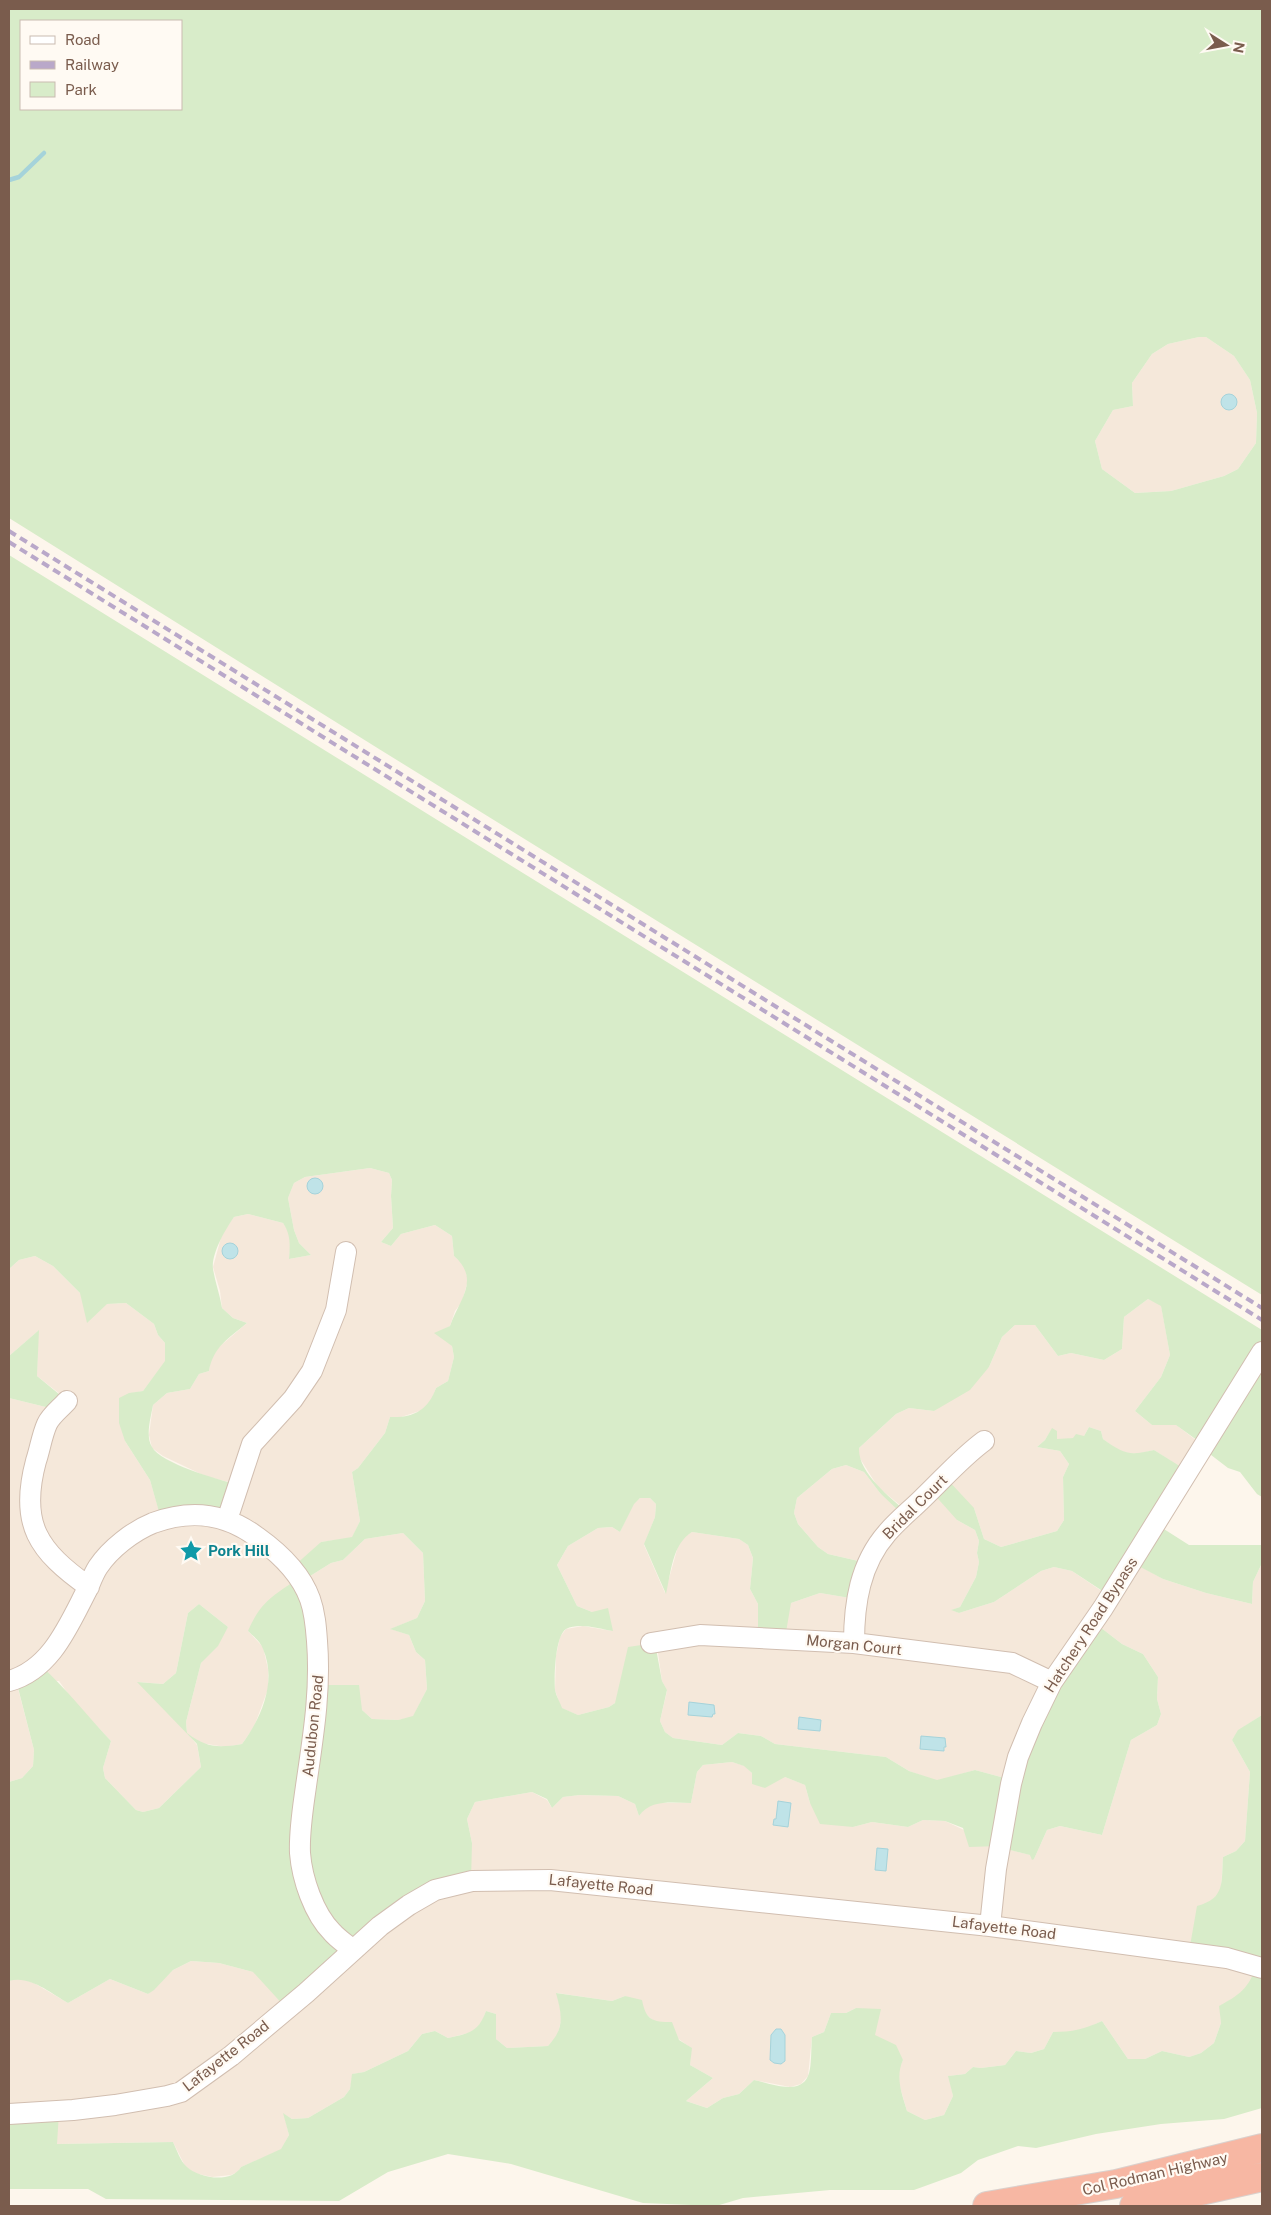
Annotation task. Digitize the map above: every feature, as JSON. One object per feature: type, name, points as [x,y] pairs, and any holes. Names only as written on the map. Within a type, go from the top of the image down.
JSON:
[{"type":"highway","name":"Col Rodman Highway","points":[[987,2206],[1116,2184],[1262,2148]]},
{"type":"highway","name":"Col Rodman Highway","points":[[1134,2206],[1262,2177]]},
{"type":"street","points":[[227,1520],[252,1444],[293,1399],[309,1376],[318,1358],[336,1310],[346,1252]]},
{"type":"street","name":"Hatchery Road Bypass","points":[[990,1926],[996,1869],[1011,1784],[1018,1757],[1032,1723],[1052,1682],[1103,1608],[1258,1359]]},
{"type":"street","points":[[67,1401],[47,1423],[34,1469],[30,1506],[35,1531],[47,1552],[65,1571],[88,1587]]},
{"type":"street","name":"Bridal Court","points":[[854,1643],[854,1612],[858,1592],[864,1570],[875,1548],[888,1532],[968,1453],[984,1442]]},
{"type":"street","name":"Audubon Road","points":[[9,1681],[28,1674],[43,1662],[60,1642],[98,1567],[116,1548],[151,1524],[178,1516],[206,1514],[245,1528],[275,1552],[302,1583],[310,1598],[314,1613],[320,1683],[301,1822],[300,1853],[306,1882],[319,1914],[333,1933],[353,1950]]},
{"type":"street","name":"Morgan Court","points":[[651,1643],[700,1635],[854,1643],[1012,1664],[1052,1682]]},
{"type":"street","name":"Lafayette Road","points":[[9,2114],[115,2106],[181,2092],[230,2056],[306,1993],[380,1926],[424,1895],[456,1883],[488,1879],[550,1880],[990,1926],[1227,1958],[1262,1968]]},
{"type":"shaded area","points":[[1206,337],[1234,356],[1250,380],[1257,413],[1256,443],[1238,469],[1224,476],[1171,491],[1135,493],[1102,469],[1095,441],[1113,410],[1133,406],[1132,383],[1152,354],[1168,344]]},
{"type":"shaded area","points":[[370,1168],[389,1173],[392,1180],[393,1228],[381,1242],[391,1246],[401,1234],[435,1225],[452,1236],[454,1256],[464,1265],[468,1280],[462,1302],[455,1311],[450,1326],[444,1330],[452,1346],[454,1357],[448,1381],[436,1388],[431,1402],[423,1410],[401,1417],[390,1417],[385,1433],[358,1468],[352,1472],[360,1521],[352,1538],[321,1542],[299,1578],[248,1631],[263,1647],[268,1669],[268,1689],[254,1727],[242,1744],[225,1747],[201,1743],[189,1735],[197,1745],[201,1767],[159,1808],[143,1812],[136,1810],[105,1778],[103,1768],[111,1741],[74,1702],[59,1681],[16,1681],[34,1750],[33,1766],[22,1778],[9,1782],[9,1398],[58,1410],[65,1398],[37,1376],[38,1331],[9,1356],[9,1269],[19,1260],[35,1256],[53,1266],[80,1293],[107,1304],[126,1303],[154,1324],[158,1335],[165,1343],[166,1361],[143,1391],[133,1393],[125,1441],[150,1480],[161,1518],[236,1484],[205,1476],[163,1456],[152,1448],[149,1435],[153,1405],[167,1393],[190,1389],[199,1374],[209,1371],[211,1357],[219,1347],[247,1323],[233,1318],[222,1308],[220,1291],[213,1267],[222,1234],[234,1217],[248,1214],[283,1223],[288,1230],[291,1241],[289,1259],[311,1255],[299,1243],[294,1230],[288,1198],[294,1183],[305,1177]],"holes":[[[199,1604],[228,1627],[201,1663],[186,1722],[187,1732],[138,1682],[163,1684],[176,1673],[188,1613]]]},
{"type":"shaded area","points":[[1148,1299],[1161,1305],[1170,1355],[1161,1377],[1135,1411],[1152,1425],[1175,1424],[1201,1444],[1186,1471],[1154,1450],[1138,1454],[1120,1452],[1103,1439],[1101,1431],[1089,1427],[1084,1436],[1068,1439],[1057,1439],[1052,1429],[1045,1440],[1037,1447],[1060,1451],[1069,1464],[1063,1477],[1064,1520],[1057,1531],[1001,1547],[984,1539],[974,1508],[957,1520],[975,1530],[979,1541],[977,1553],[979,1562],[976,1577],[960,1607],[952,1610],[959,1613],[994,1602],[1041,1571],[1054,1567],[1072,1571],[1106,1594],[1133,1562],[1163,1579],[1206,1593],[1252,1604],[1253,1582],[1262,1563],[1262,1715],[1239,1730],[1232,1740],[1250,1772],[1245,1841],[1236,1851],[1223,1857],[1221,1891],[1210,1902],[1259,1960],[1249,1985],[1238,1996],[1220,2006],[1221,2023],[1214,2043],[1201,2053],[1189,2057],[1162,2051],[1145,2059],[1128,2059],[1102,2021],[1083,2030],[1053,2032],[1044,2049],[1031,2053],[1016,2051],[1005,2065],[973,2067],[965,2074],[949,2076],[953,2096],[944,2115],[925,2120],[907,2111],[898,2080],[898,2071],[903,2060],[874,2035],[856,2008],[846,2013],[831,2013],[824,2032],[812,2037],[808,2076],[801,2084],[790,2087],[754,2080],[739,2094],[723,2098],[707,2108],[686,2101],[713,2078],[690,2065],[691,2048],[655,2022],[625,1996],[612,2001],[557,1993],[562,2017],[557,2037],[548,2046],[507,2048],[496,2039],[496,2014],[486,2011],[482,2022],[473,2032],[448,2038],[435,2031],[422,2034],[408,2051],[364,2072],[353,2074],[350,2089],[344,2097],[308,2118],[292,2119],[284,2114],[289,2135],[281,2150],[241,2167],[238,2172],[231,2175],[212,2177],[194,2173],[185,2166],[173,2142],[57,2144],[9,2114],[9,1981],[19,1978],[34,1983],[68,2003],[110,1979],[148,1994],[173,1970],[191,1961],[219,1963],[253,1972],[472,1843],[467,1819],[475,1802],[532,1792],[547,1800],[552,1808],[563,1797],[580,1795],[618,1796],[635,1804],[639,1816],[645,1807],[656,1803],[691,1803],[697,1772],[703,1765],[732,1762],[745,1766],[752,1773],[785,1777],[805,1785],[810,1803],[853,1827],[872,1822],[908,1827],[923,1820],[945,1821],[1002,1848],[1031,1855],[1032,1859],[1034,1859],[1047,1830],[1060,1826],[1102,1835],[1131,1740],[1157,1725],[1161,1714],[1157,1699],[1158,1677],[1143,1654],[1122,1644],[1096,1624],[1012,1780],[975,1770],[937,1781],[909,1771],[886,1757],[775,1744],[761,1736],[738,1733],[722,1745],[673,1738],[665,1732],[660,1721],[667,1691],[662,1681],[657,1646],[615,1703],[609,1707],[578,1715],[561,1708],[555,1690],[556,1656],[560,1637],[566,1629],[583,1626],[612,1631],[592,1612],[577,1606],[557,1565],[568,1546],[598,1528],[612,1527],[620,1532],[633,1504],[640,1498],[650,1498],[656,1504],[655,1517],[644,1545],[665,1593],[678,1546],[684,1537],[692,1532],[739,1539],[748,1545],[753,1558],[750,1589],[758,1604],[758,1634],[791,1603],[820,1593],[856,1599],[867,1563],[828,1554],[818,1547],[798,1524],[794,1513],[797,1498],[832,1469],[846,1465],[864,1472],[880,1493],[907,1511],[878,1487],[859,1457],[859,1448],[896,1414],[909,1408],[934,1411],[989,1367],[1002,1337],[1015,1325],[1035,1325],[1058,1356],[1071,1353],[1104,1360],[1122,1349],[1124,1317]]},
{"type":"shaded area","points":[[403,1533],[423,1553],[425,1601],[417,1618],[391,1629],[409,1635],[416,1652],[425,1660],[427,1689],[413,1717],[398,1720],[372,1719],[362,1710],[322,1685],[307,1578],[331,1563],[343,1560],[365,1539]]},
{"type":"green space","points":[[9,9],[1262,9],[1262,1295],[9,518]],"holes":[[[1206,337],[1234,356],[1250,380],[1257,413],[1256,443],[1238,469],[1224,476],[1171,491],[1135,493],[1102,469],[1095,441],[1113,410],[1133,406],[1132,383],[1152,354],[1168,344]]]},
{"type":"green space","points":[[9,555],[1262,1330],[1262,1497],[1257,1494],[1240,1472],[1228,1468],[1202,1448],[1201,1443],[1176,1425],[1152,1425],[1135,1411],[1161,1377],[1170,1355],[1161,1306],[1148,1299],[1124,1317],[1122,1349],[1104,1360],[1071,1353],[1058,1356],[1035,1325],[1015,1325],[1002,1337],[989,1367],[970,1390],[934,1411],[909,1408],[896,1414],[859,1448],[860,1457],[869,1475],[884,1492],[907,1512],[903,1515],[880,1493],[864,1472],[846,1465],[832,1469],[797,1498],[794,1513],[798,1524],[818,1547],[828,1554],[867,1563],[856,1599],[820,1593],[791,1603],[785,1638],[758,1634],[758,1604],[750,1589],[753,1558],[748,1545],[739,1539],[692,1532],[685,1537],[676,1551],[666,1594],[644,1544],[655,1517],[656,1504],[650,1498],[640,1498],[634,1504],[620,1532],[612,1527],[598,1528],[568,1546],[557,1565],[577,1606],[592,1612],[608,1608],[613,1631],[577,1626],[566,1629],[562,1633],[557,1648],[555,1690],[562,1708],[578,1715],[609,1707],[615,1703],[628,1647],[655,1643],[662,1681],[667,1690],[660,1721],[665,1732],[673,1738],[722,1745],[738,1733],[761,1736],[775,1744],[886,1757],[909,1771],[937,1780],[975,1770],[1012,1780],[1024,1741],[1096,1624],[1122,1644],[1143,1654],[1158,1677],[1157,1699],[1161,1714],[1157,1725],[1131,1740],[1102,1835],[1060,1826],[1047,1830],[1032,1860],[1030,1855],[999,1846],[969,1847],[963,1828],[945,1821],[923,1820],[908,1827],[872,1822],[853,1827],[820,1824],[810,1803],[805,1785],[785,1777],[765,1788],[752,1784],[752,1773],[744,1766],[732,1762],[703,1765],[697,1772],[691,1803],[656,1804],[639,1816],[635,1804],[618,1796],[580,1795],[563,1797],[552,1808],[547,1799],[532,1792],[475,1802],[467,1819],[472,1843],[471,1880],[438,1889],[286,2008],[253,1972],[219,1963],[191,1961],[173,1970],[148,1994],[110,1979],[68,2003],[47,1990],[25,1980],[9,1981],[9,1782],[22,1778],[33,1766],[34,1750],[16,1680],[41,1666],[111,1741],[103,1768],[105,1778],[136,1810],[143,1812],[159,1808],[201,1767],[197,1744],[137,1682],[163,1684],[176,1673],[188,1613],[199,1604],[228,1627],[218,1646],[201,1663],[186,1722],[187,1733],[201,1742],[213,1746],[242,1744],[261,1711],[268,1686],[267,1661],[262,1646],[248,1631],[263,1606],[299,1578],[294,1566],[321,1542],[352,1537],[360,1521],[352,1472],[358,1468],[385,1433],[390,1417],[406,1416],[419,1411],[429,1402],[436,1388],[448,1381],[454,1357],[452,1346],[434,1333],[450,1326],[466,1290],[467,1282],[466,1273],[462,1265],[454,1256],[452,1236],[435,1225],[401,1234],[391,1246],[381,1242],[393,1228],[392,1180],[389,1173],[370,1168],[305,1177],[294,1183],[288,1198],[294,1230],[299,1243],[311,1255],[289,1259],[289,1236],[283,1223],[248,1214],[234,1217],[216,1249],[213,1269],[222,1308],[233,1318],[247,1323],[228,1338],[218,1349],[209,1371],[199,1374],[190,1389],[167,1393],[153,1405],[149,1432],[152,1447],[166,1459],[191,1470],[236,1484],[229,1519],[161,1519],[150,1480],[125,1441],[119,1423],[119,1398],[129,1393],[143,1391],[165,1361],[165,1343],[158,1335],[154,1324],[126,1303],[107,1304],[87,1323],[80,1293],[53,1266],[35,1256],[19,1260],[9,1269]],"holes":[[[403,1533],[423,1553],[425,1601],[417,1618],[390,1629],[409,1635],[416,1652],[425,1660],[427,1689],[413,1716],[398,1720],[372,1719],[362,1710],[359,1685],[322,1685],[307,1578],[331,1563],[343,1560],[365,1539]]]},
{"type":"green space","points":[[39,1330],[37,1376],[65,1399],[58,1410],[9,1398],[9,1356]]},
{"type":"green space","points":[[1089,1427],[1101,1431],[1103,1439],[1122,1451],[1138,1453],[1154,1450],[1186,1470],[1156,1524],[1189,1545],[1262,1545],[1262,1563],[1253,1582],[1252,1604],[1206,1593],[1163,1579],[1133,1563],[1107,1594],[1072,1571],[1054,1567],[1041,1571],[994,1602],[959,1613],[951,1610],[960,1607],[976,1577],[979,1562],[977,1553],[979,1541],[975,1530],[957,1520],[931,1491],[946,1478],[974,1508],[984,1539],[1001,1547],[1057,1531],[1064,1520],[1063,1477],[1069,1464],[1060,1451],[1037,1447],[1045,1440],[1052,1428],[1057,1431],[1057,1439],[1073,1438],[1076,1434],[1084,1436]]},
{"type":"green space","points":[[1262,1715],[1262,2108],[1224,2119],[1161,2124],[1096,2134],[1036,2148],[1018,2146],[978,2160],[961,2173],[914,2190],[830,2190],[743,2198],[716,2206],[643,2203],[511,2164],[448,2154],[388,2172],[339,2201],[106,2199],[88,2189],[9,2189],[9,2114],[59,2113],[57,2144],[173,2142],[182,2162],[192,2171],[215,2178],[230,2176],[241,2167],[281,2149],[289,2135],[283,2113],[292,2119],[308,2118],[344,2097],[350,2089],[352,2074],[364,2072],[408,2051],[422,2034],[435,2031],[448,2038],[467,2033],[480,2024],[486,2011],[496,2014],[496,2039],[507,2048],[548,2046],[557,2033],[561,2021],[556,1993],[612,2001],[625,1996],[642,2000],[648,2016],[659,2021],[672,2022],[679,2040],[692,2048],[690,2065],[713,2078],[686,2101],[707,2108],[723,2098],[739,2094],[754,2080],[784,2087],[791,2087],[804,2082],[810,2068],[812,2037],[824,2032],[831,2013],[846,2013],[856,2008],[881,2009],[875,2035],[896,2045],[903,2060],[899,2079],[907,2111],[925,2120],[944,2115],[953,2096],[948,2076],[965,2074],[973,2067],[1005,2065],[1016,2051],[1031,2053],[1044,2049],[1053,2032],[1078,2030],[1102,2021],[1128,2059],[1145,2059],[1162,2051],[1189,2057],[1201,2053],[1214,2043],[1221,2023],[1219,2006],[1235,1997],[1245,1988],[1259,1961],[1190,1946],[1197,1906],[1206,1903],[1217,1894],[1222,1881],[1223,1857],[1236,1851],[1245,1841],[1250,1772],[1232,1740],[1238,1730]]},
{"type":"water","points":[[1226,394],[1232,394],[1237,399],[1235,408],[1226,410],[1221,405],[1221,399]]},
{"type":"water","points":[[312,1178],[318,1178],[323,1183],[321,1192],[312,1194],[307,1189],[307,1183]]},
{"type":"water","points":[[227,1243],[233,1243],[238,1248],[236,1257],[227,1259],[222,1254],[222,1248]]},
{"type":"water","points":[[689,1702],[714,1705],[715,1714],[712,1717],[688,1715]]},
{"type":"water","points":[[799,1717],[821,1720],[820,1731],[798,1729]]},
{"type":"water","points":[[921,1736],[945,1738],[946,1747],[944,1747],[944,1751],[920,1749]]},
{"type":"water","points":[[778,1801],[791,1803],[788,1827],[773,1825],[774,1819],[776,1819]]},
{"type":"water","points":[[877,1848],[888,1849],[886,1871],[875,1870]]},
{"type":"water","points":[[776,2029],[781,2029],[785,2035],[785,2061],[781,2064],[770,2060],[771,2035]]},
{"type":"waterway","points":[[9,180],[19,177],[44,153]]},
{"type":"railway","points":[[9,531],[1262,1308]]},
{"type":"railway","points":[[9,542],[1262,1320]]},
{"type":"place","name":"Pork Hill","points":[[191,1551]]}]
